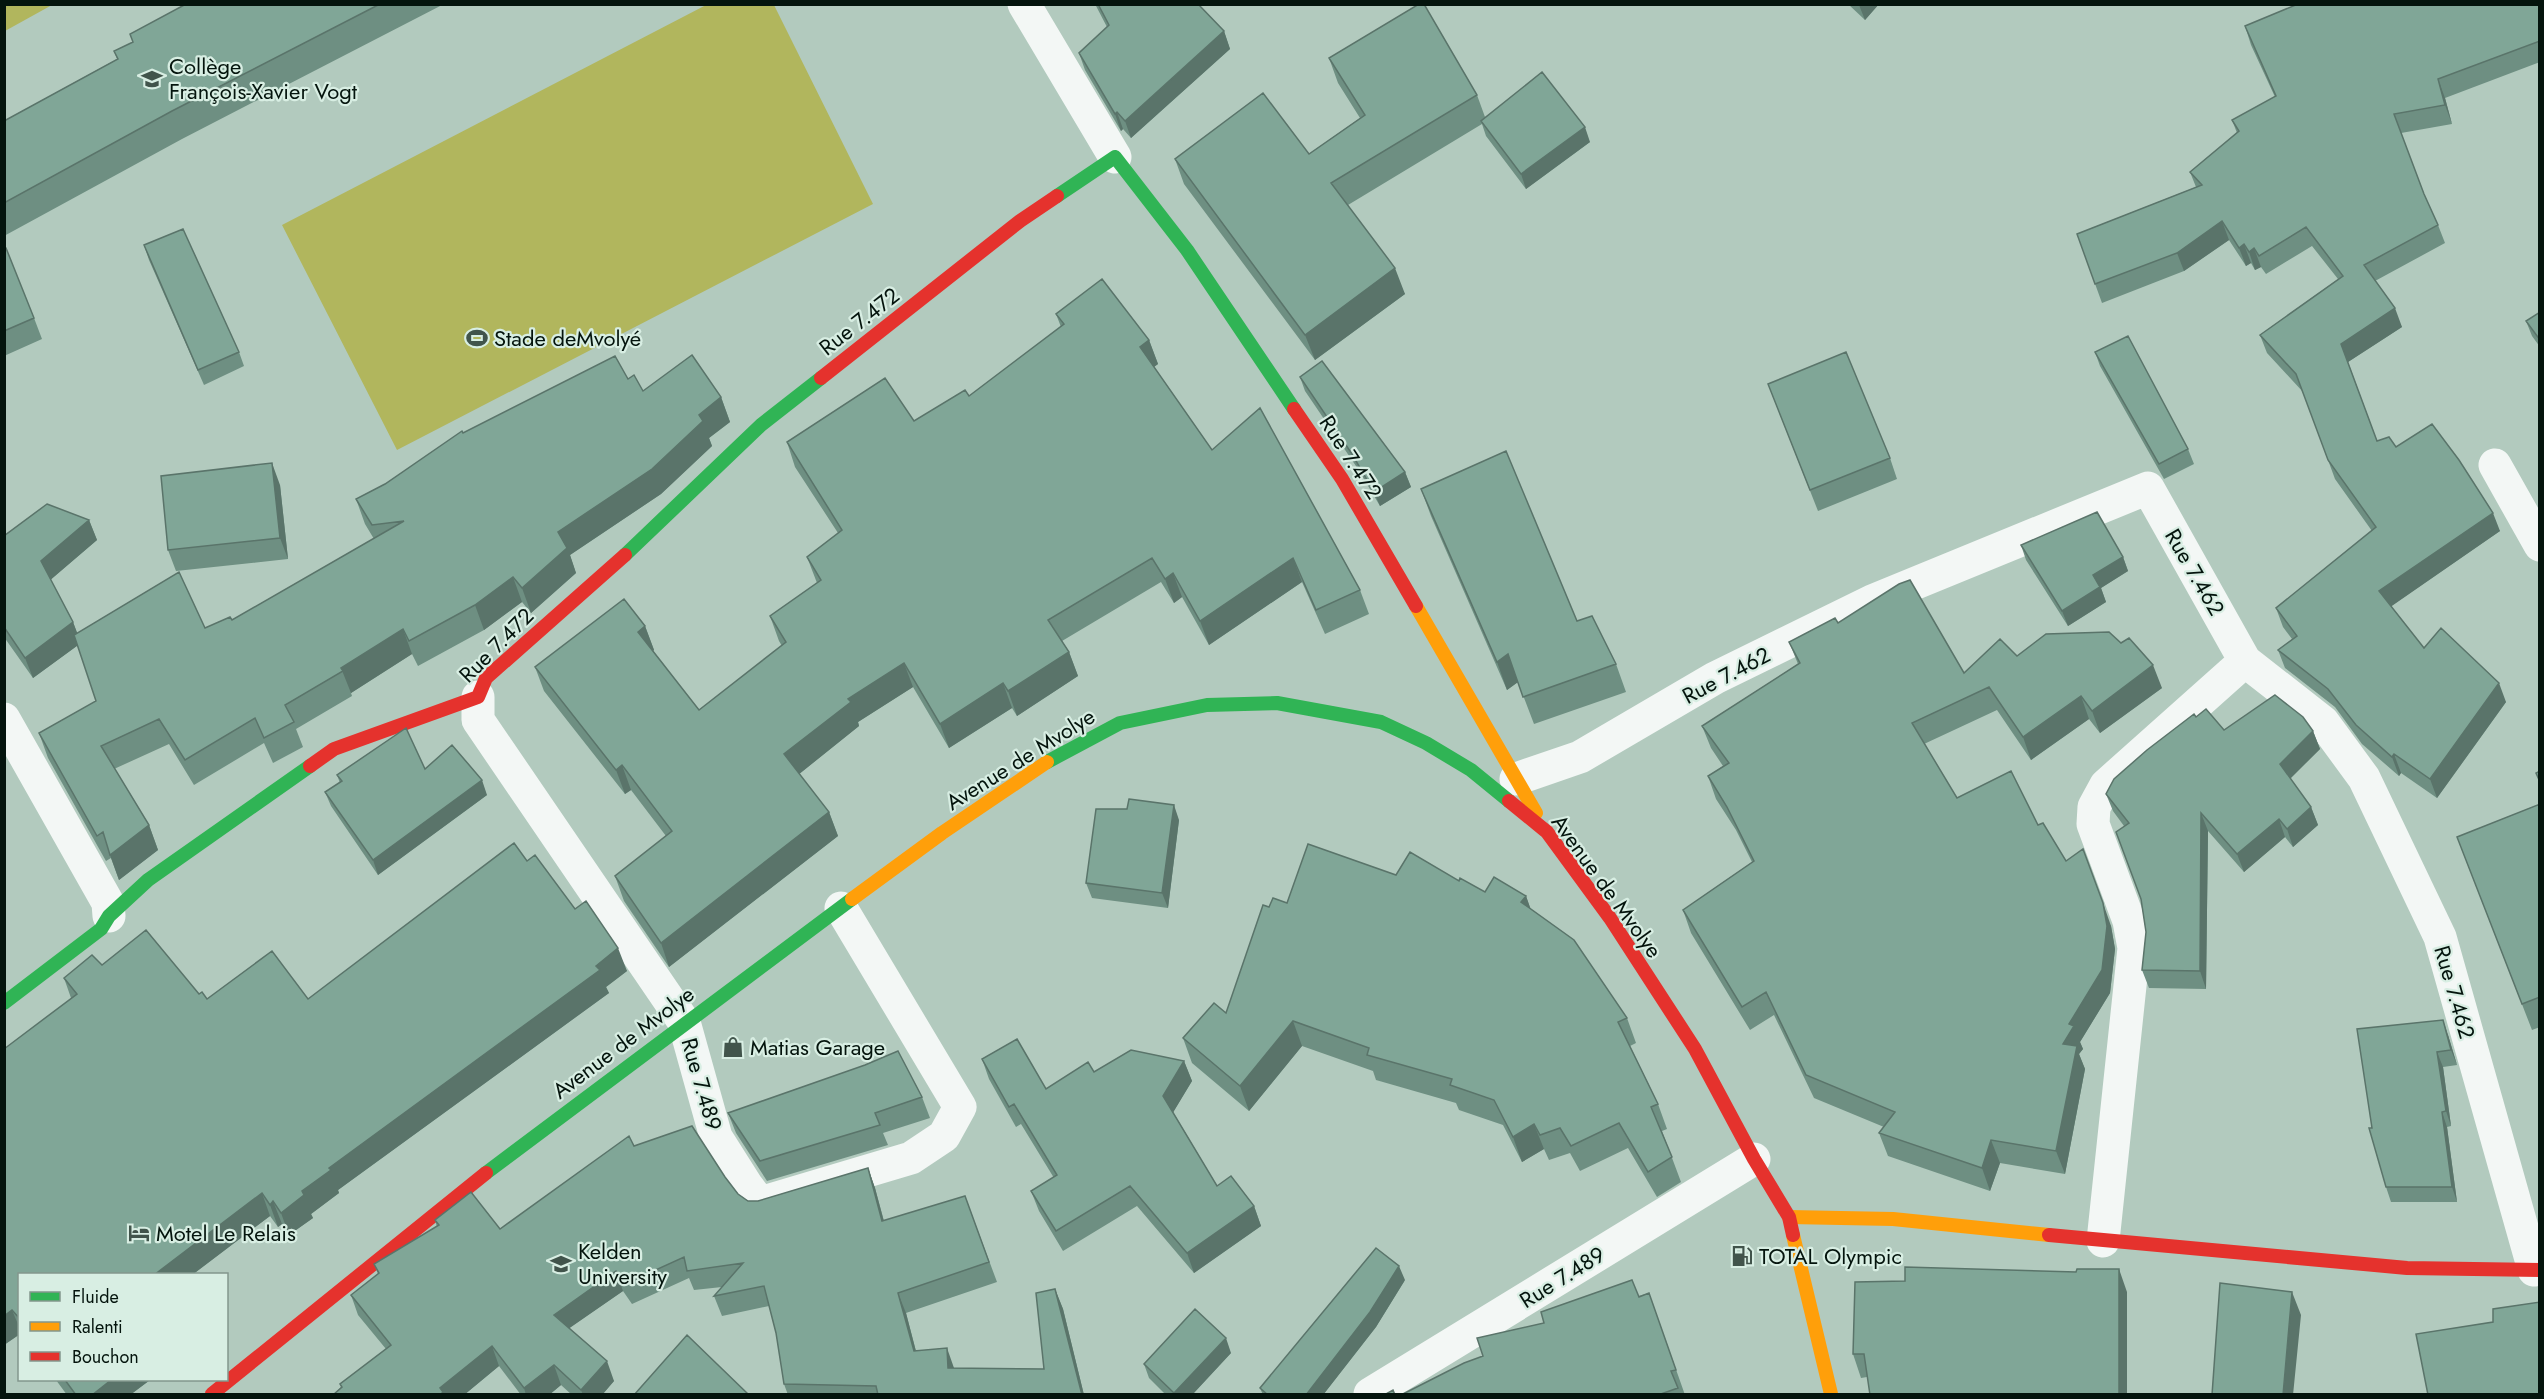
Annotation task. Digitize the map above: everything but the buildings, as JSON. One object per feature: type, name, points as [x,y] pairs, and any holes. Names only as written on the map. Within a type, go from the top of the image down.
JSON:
[{"type":"street","points":[[1024,4],[1115,157]]},
{"type":"street","name":"Rue 7.472","points":[[4,1003],[101,929],[109,915],[148,880],[334,750],[478,698],[486,678],[618,561],[761,425],[1020,221],[1115,157],[1187,250],[1342,479],[1547,832]]},
{"type":"street","points":[[2495,465],[2540,544]]},
{"type":"street","name":"Rue 7.462","points":[[1516,779],[1580,756],[1715,678],[1872,601],[2148,488],[2245,661],[2323,722],[2364,778],[2440,937],[2537,1270]]},
{"type":"street","points":[[2103,1241],[2134,948],[2129,921],[2093,824],[2094,807],[2106,785],[2245,661]]},
{"type":"street","name":"Rue 7.489","points":[[478,698],[478,720],[684,1022],[716,1137],[760,1203],[911,1158],[944,1136],[960,1107],[841,908]]},
{"type":"street","name":"Avenue de Mvolye","points":[[212,1395],[375,1260],[684,1022],[942,833],[1052,759],[1120,723],[1207,705],[1277,704],[1381,722],[1426,743],[1471,770],[1547,832],[1610,918],[1695,1049],[1754,1159],[1789,1217],[1831,1395]]},
{"type":"street","points":[[4,719],[108,903],[109,915]]},
{"type":"street","name":"Rue 7.489","points":[[1370,1395],[1754,1159]]},
{"type":"street","points":[[1789,1217],[1893,1219],[2103,1241],[2407,1268],[2537,1270]]},
{"type":"green space","points":[[5,4],[52,4],[52,5],[5,31]]},
{"type":"green space","name":"Stade deMvolyé","points":[[708,4],[774,5],[873,204],[397,450],[282,225]]},
{"type":"traffic: fast","points":[[1057,196],[1115,157],[1187,250],[1294,409]]},
{"type":"traffic: fast","points":[[625,555],[761,425],[821,378]]},
{"type":"traffic: fast","points":[[1047,762],[1120,723],[1207,705],[1277,703],[1381,722],[1426,743],[1471,770],[1509,801]]},
{"type":"traffic: fast","points":[[4,1003],[101,929],[109,916],[148,880],[310,766]]},
{"type":"traffic: fast","points":[[486,1173],[852,899]]},
{"type":"traffic: slow","points":[[1416,606],[1536,813]]},
{"type":"traffic: slow","points":[[852,899],[942,833],[1047,762]]},
{"type":"traffic: slow","points":[[1789,1217],[1893,1219],[2049,1235]]},
{"type":"traffic: slow","points":[[1793,1235],[1831,1394]]},
{"type":"traffic: jam","points":[[821,378],[1020,221],[1057,196]]},
{"type":"traffic: jam","points":[[1294,409],[1342,479],[1416,606]]},
{"type":"traffic: jam","points":[[310,766],[334,749],[478,697],[486,678],[625,555]]},
{"type":"traffic: jam","points":[[1509,801],[1547,832],[1610,918],[1695,1049],[1754,1159],[1789,1217],[1793,1235]]},
{"type":"traffic: jam","points":[[212,1394],[486,1173]]},
{"type":"traffic: jam","points":[[2049,1235],[2407,1268],[2540,1270]]},
{"type":"place","name":"Collège François-Xavier Vogt","points":[[152,79]]},
{"type":"place","name":"Stade deMvolyé","points":[[477,338]]},
{"type":"place","name":"Matias Garage","points":[[733,1047]]},
{"type":"place","name":"Motel Le Relais","points":[[139,1233]]},
{"type":"place","name":"TOTAL Olympic","points":[[1742,1256]]},
{"type":"place","name":"Kelden University","points":[[561,1264]]}]
